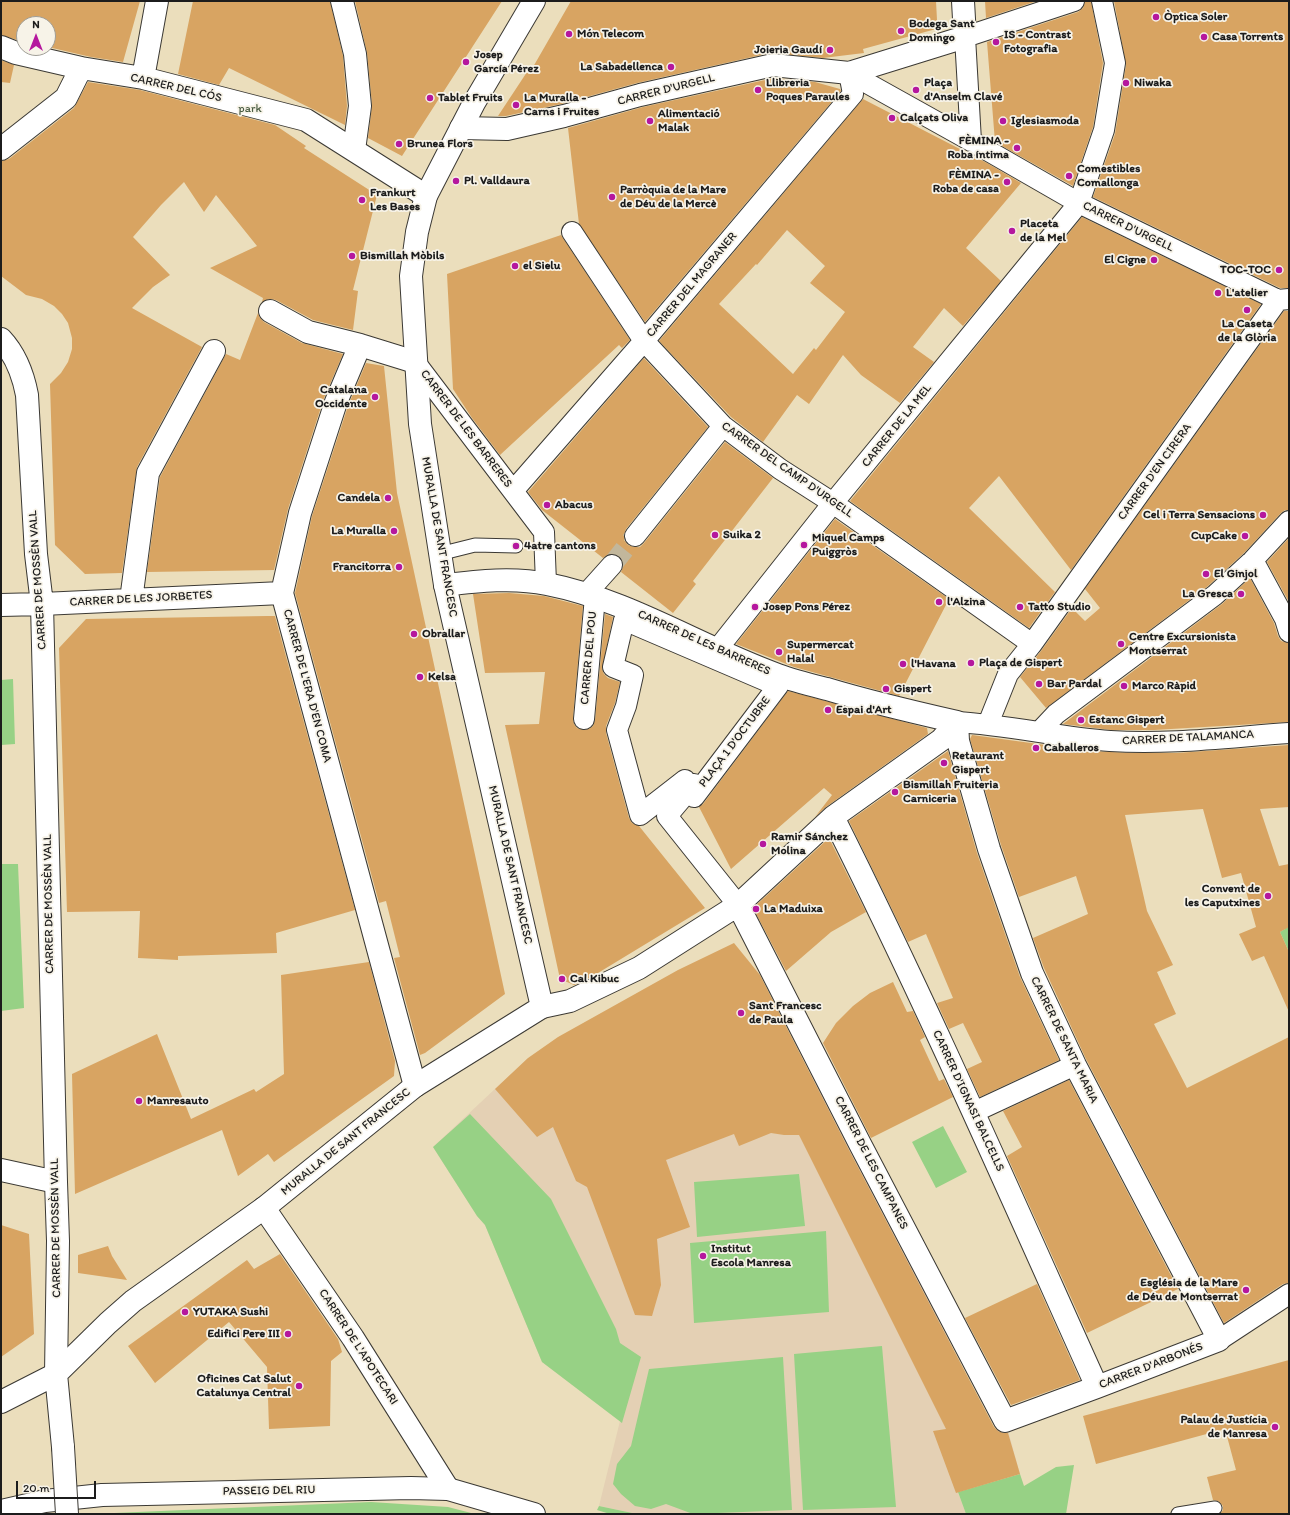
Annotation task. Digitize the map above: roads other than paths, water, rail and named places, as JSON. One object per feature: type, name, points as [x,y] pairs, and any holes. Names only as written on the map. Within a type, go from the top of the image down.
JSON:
[{"type":"street","points":[[143,78],[157,1]]},
{"type":"street","points":[[342,1],[355,54],[360,106],[354,150]]},
{"type":"street","name":"MURALLA DE SANT FRANCESC","points":[[1,1402],[56,1374],[108,1323],[133,1301],[264,1208],[415,1086],[542,1006],[444,585],[420,424],[411,276],[417,232],[426,196],[474,103],[534,1]]},
{"type":"street","points":[[963,1],[971,141]]},
{"type":"street","points":[[849,73],[1074,1]]},
{"type":"street","points":[[1079,203],[1104,130],[1115,63],[1102,1]]},
{"type":"street","name":"CARRER DEL CÓS","points":[[1,47],[16,53],[81,68],[143,78],[306,120],[426,196]]},
{"type":"street","name":"CARRER D'URGELL","points":[[461,128],[507,129],[564,116],[640,95],[773,65],[849,73]]},
{"type":"street","points":[[1,149],[66,98],[81,68]]},
{"type":"street","points":[[849,73],[971,141]]},
{"type":"street","name":"CARRER DEL MAGRANER","points":[[513,491],[644,341],[854,94],[849,73]]},
{"type":"street","name":"CARRER D'URGELL","points":[[971,141],[1079,203],[1284,300]]},
{"type":"street","name":"CARRER DE LA MEL","points":[[718,651],[723,642],[833,503],[1079,203]]},
{"type":"street","name":"CARRER DEL CAMP D'URGELL","points":[[572,232],[644,341],[722,426],[780,469],[833,503],[1032,644]]},
{"type":"street","name":"CARRER D'EN CIRERA","points":[[988,724],[1008,674],[1032,644],[1284,300]]},
{"type":"street","points":[[270,311],[308,332],[360,345],[416,362]]},
{"type":"street","name":"CARRER DE MOSSÈN VALL","points":[[1,339],[14,355],[23,373],[27,395],[28,434],[36,554],[42,604],[58,1241],[56,1374],[63,1447],[67,1514]]},
{"type":"street","name":"CARRER DE L'ERA D'EN COMA","points":[[360,345],[336,402],[300,513],[282,593],[415,1086]]},
{"type":"street","points":[[131,600],[148,473],[214,351]]},
{"type":"street","name":"CARRER DE LES BARRERES","points":[[416,362],[544,532],[546,583]]},
{"type":"street","points":[[635,536],[722,426]]},
{"type":"street","points":[[1040,731],[1056,714],[1215,595],[1253,560],[1289,521]]},
{"type":"street","points":[[1253,560],[1285,620],[1289,632]]},
{"type":"street","points":[[591,596],[612,565]]},
{"type":"street","name":"CARRER DE LES BARRERES","points":[[444,585],[510,580],[546,583],[591,596],[645,616],[775,680],[957,722]]},
{"type":"street","name":"CARRER DE LES JORBETES","points":[[1,605],[282,593]]},
{"type":"street","name":"CARRER DEL POU","points":[[584,719],[591,596]]},
{"type":"street","name":"PLAÇA 1 D'OCTUBRE","points":[[690,789],[685,780],[640,815],[617,730],[626,706],[633,675],[613,667],[624,620],[775,680]]},
{"type":"street","points":[[738,905],[667,816],[690,789],[775,680]]},
{"type":"street","points":[[542,1006],[570,1001],[639,968],[738,905],[833,817],[941,740],[957,722]]},
{"type":"street","name":"CARRER DE TALAMANCA","points":[[957,722],[988,724],[1110,741],[1157,742],[1289,732]]},
{"type":"street","name":"CARRER DE SANTA MARIA","points":[[957,722],[958,741],[989,849],[1032,973],[1075,1065],[1219,1340]]},
{"type":"street","name":"CARRER D'IGNASI BALCELLS","points":[[833,817],[878,907],[974,1112],[1097,1387]]},
{"type":"street","name":"CARRER DE LES CAMPANES","points":[[738,905],[860,1144],[1005,1421]]},
{"type":"street","points":[[974,1112],[1075,1065]]},
{"type":"street","points":[[1,1170],[56,1182]]},
{"type":"street","name":"CARRER DE L'APOTECARI","points":[[264,1208],[353,1338],[448,1489]]},
{"type":"street","name":"CARRER D'ARBONÉS","points":[[1005,1421],[1219,1340],[1289,1294]]},
{"type":"street","name":"PASSEIG DEL RIU","points":[[1,1511],[45,1501],[102,1495],[412,1488],[448,1489],[534,1514]]},
{"type":"lane","points":[[439,554],[475,545],[516,546]]},
{"type":"lane","points":[[1178,1514],[1215,1508]]},
{"type":"tunnel","points":[[612,565],[635,536]]},
{"type":"place","name":"Òptica Soler","points":[[1156,17]]},
{"type":"place","name":"Bodega Sant Domingo","points":[[901,31]]},
{"type":"place","name":"Món Telecom","points":[[569,34]]},
{"type":"place","name":"Casa Torrents","points":[[1204,37]]},
{"type":"place","name":"IS - Contrast Fotografia","points":[[996,42]]},
{"type":"place","name":"Joieria Gaudí","points":[[830,50]]},
{"type":"place","name":"Josep García Pérez","points":[[466,62]]},
{"type":"place","name":"La Sabadellenca","points":[[671,67]]},
{"type":"place","name":"Niwaka","points":[[1126,83]]},
{"type":"place","name":"Llibreria Poques Paraules","points":[[758,90]]},
{"type":"place","name":"Plaça d'Anselm Clavé","points":[[916,90]]},
{"type":"place","name":"Tablet Fruits","points":[[430,98]]},
{"type":"place","name":"La Muralla - Carns i Fruites","points":[[516,105]]},
{"type":"place","name":"Calçats Oliva","points":[[892,118]]},
{"type":"place","name":"Alimentació Malak","points":[[650,121]]},
{"type":"place","name":"Iglesiasmoda","points":[[1003,121]]},
{"type":"place","name":"Brunea Flors","points":[[399,144]]},
{"type":"place","name":"FÈMINA - Roba íntima","points":[[1017,148]]},
{"type":"place","name":"Comestibles Comallonga","points":[[1069,176]]},
{"type":"place","name":"Pl. Valldaura","points":[[456,181]]},
{"type":"place","name":"FÈMINA - Roba de casa","points":[[1007,182]]},
{"type":"place","name":"Parròquia de la Mare de Déu de la Mercè","points":[[612,197]]},
{"type":"place","name":"Frankurt Les Bases","points":[[362,200]]},
{"type":"place","name":"Placeta de la Mel","points":[[1012,231]]},
{"type":"place","name":"Bismillah Mòbils","points":[[352,256]]},
{"type":"place","name":"El Cigne","points":[[1154,260]]},
{"type":"place","name":"el Sielu","points":[[515,266]]},
{"type":"place","name":"TOC-TOC","points":[[1279,270]]},
{"type":"place","name":"L'atelier","points":[[1218,293]]},
{"type":"place","name":"La Caseta de la Glòria","points":[[1247,310]]},
{"type":"place","name":"Catalana Occidente","points":[[375,397]]},
{"type":"place","name":"Candela","points":[[388,498]]},
{"type":"place","name":"Abacus","points":[[547,505]]},
{"type":"place","name":"Cel i Terra Sensacions","points":[[1263,515]]},
{"type":"place","name":"La Muralla","points":[[394,531]]},
{"type":"place","name":"Suika 2","points":[[715,535]]},
{"type":"place","name":"CupCake","points":[[1245,536]]},
{"type":"place","name":"Miquel Camps Puiggròs","points":[[804,545]]},
{"type":"place","name":"4atre cantons","points":[[516,546]]},
{"type":"place","name":"Francitorra","points":[[399,567]]},
{"type":"place","name":"El Ginjol","points":[[1206,574]]},
{"type":"place","name":"La Gresca","points":[[1241,594]]},
{"type":"place","name":"l'Alzina","points":[[939,602]]},
{"type":"place","name":"Josep Pons Pérez","points":[[755,607]]},
{"type":"place","name":"Tatto Studio","points":[[1020,607]]},
{"type":"place","name":"Obrallar","points":[[414,634]]},
{"type":"place","name":"Centre Excursionista Montserrat","points":[[1121,644]]},
{"type":"place","name":"Supermercat Halal","points":[[779,652]]},
{"type":"place","name":"Plaça de Gispert","points":[[971,663]]},
{"type":"place","name":"l'Havana","points":[[903,664]]},
{"type":"place","name":"Kelsa","points":[[420,677]]},
{"type":"place","name":"Bar Pardal","points":[[1039,684]]},
{"type":"place","name":"Marco Ràpid","points":[[1124,686]]},
{"type":"place","name":"Gispert","points":[[886,689]]},
{"type":"place","name":"Espai d'Art","points":[[828,710]]},
{"type":"place","name":"Estanc Gispert","points":[[1081,720]]},
{"type":"place","name":"Caballeros","points":[[1036,748]]},
{"type":"place","name":"Retaurant Gispert","points":[[944,763]]},
{"type":"place","name":"Bismillah Fruiteria Carniceria","points":[[895,792]]},
{"type":"place","name":"Ramir Sánchez Molina","points":[[763,844]]},
{"type":"place","name":"Convent de les Caputxines","points":[[1268,896]]},
{"type":"place","name":"La Maduixa","points":[[756,909]]},
{"type":"place","name":"Cal Kibuc","points":[[562,979]]},
{"type":"place","name":"Sant Francesc de Paula","points":[[741,1013]]},
{"type":"place","name":"Manresauto","points":[[139,1101]]},
{"type":"place","name":"Institut Escola Manresa","points":[[703,1256]]},
{"type":"place","name":"Església de la Mare de Déu de Montserrat","points":[[1246,1290]]},
{"type":"place","name":"YUTAKA Sushi","points":[[185,1312]]},
{"type":"place","name":"Edifici Pere III","points":[[288,1334]]},
{"type":"place","name":"Oficines Cat Salut Catalunya Central","points":[[299,1386]]},
{"type":"place","name":"Palau de Justícia de Manresa","points":[[1275,1427]]},
{"type":"park label","name":"park","points":[[250,109]]}]
